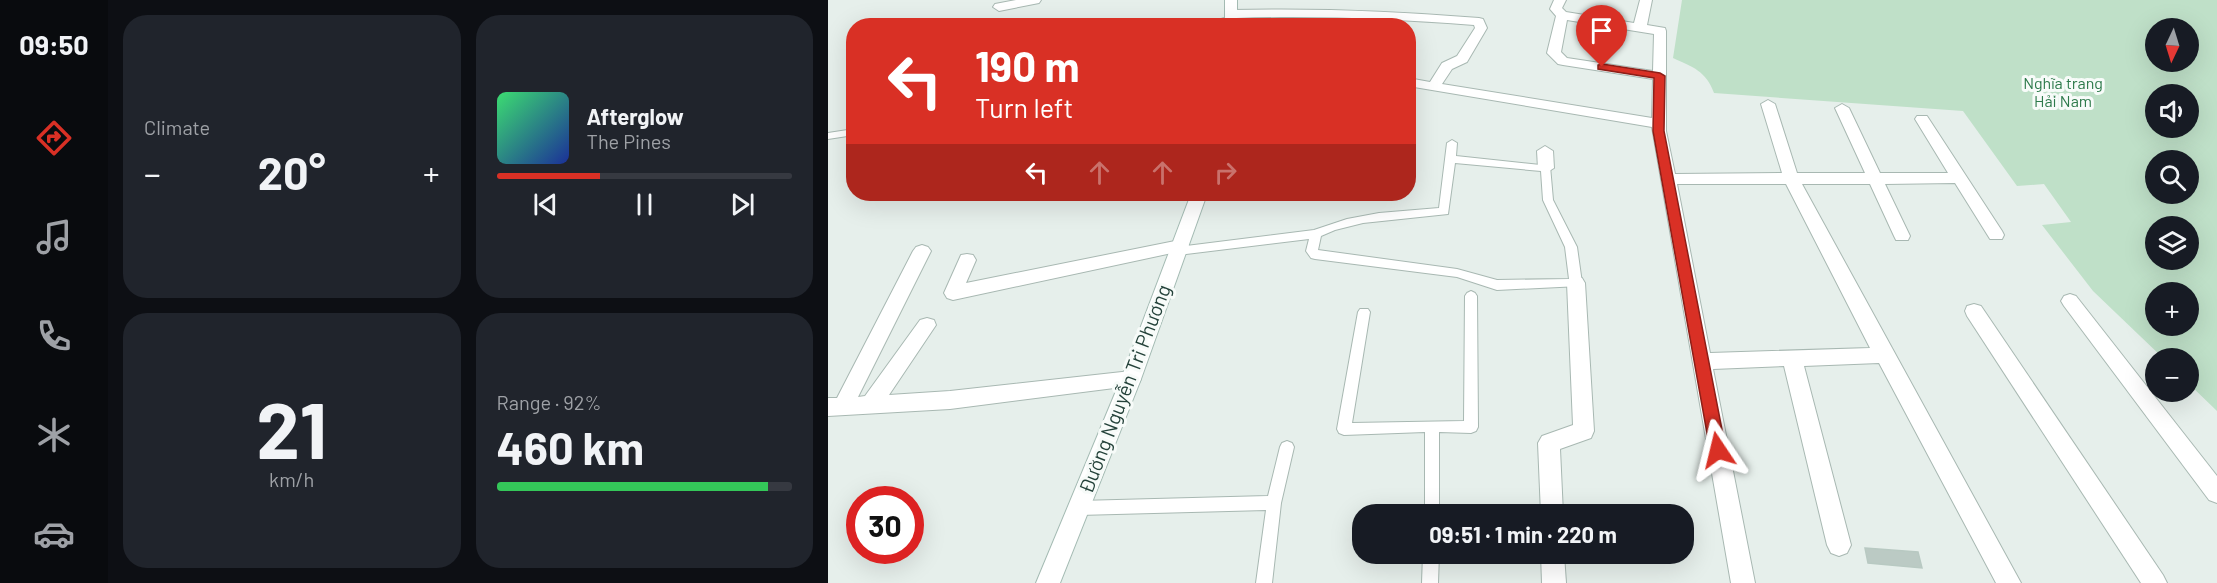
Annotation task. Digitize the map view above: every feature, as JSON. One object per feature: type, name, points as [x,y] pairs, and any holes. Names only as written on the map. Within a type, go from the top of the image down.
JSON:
[{"type":"street","points":[[999,7],[1035,0]]},
{"type":"street","points":[[1231,0],[1231,18]]},
{"type":"street","points":[[1384,14],[1394,0]]},
{"type":"street","points":[[1640,26],[1646,0]]},
{"type":"street","points":[[1660,76],[1563,61],[1554,53],[1561,8],[1660,31],[1660,76],[1659,124],[1743,583]]},
{"type":"street","points":[[1248,18],[1299,12],[1384,14],[1474,21],[1482,25],[1462,59],[1447,66],[1434,86]]},
{"type":"street","points":[[1416,83],[1659,124]]},
{"type":"street","points":[[1768,104],[1791,178],[1884,355],[2009,583]]},
{"type":"street","points":[[1842,108],[1902,236]]},
{"type":"street","points":[[1922,118],[1957,178],[1996,235]]},
{"type":"street","points":[[1545,151],[1546,168]]},
{"type":"street","points":[[1668,179],[1957,178]]},
{"type":"street","name":"Đường Nguyễn Tri Phương","points":[[1048,583],[1131,379],[1196,201]]},
{"type":"street","points":[[967,260],[953,293],[1179,248]]},
{"type":"street","points":[[835,406],[922,250]]},
{"type":"street","points":[[1552,504],[1549,443],[1584,431],[1576,283]]},
{"type":"street","points":[[2070,301],[2217,493]]},
{"type":"street","points":[[1974,311],[2155,583]]},
{"type":"street","points":[[871,404],[927,325]]},
{"type":"street","points":[[1701,361],[1884,355]]},
{"type":"street","points":[[1792,358],[1839,545]]},
{"type":"street","points":[[835,406],[950,400],[1131,379]]},
{"type":"street","points":[[1553,564],[1554,583]]},
{"type":"lane","points":[[828,136],[846,133]]},
{"type":"lane","points":[[1179,248],[1317,234],[1331,227],[1370,218],[1444,211],[1452,159],[1452,143]]},
{"type":"lane","points":[[1317,234],[1312,251],[1315,255],[1457,273],[1497,285],[1576,283],[1571,247],[1548,200],[1546,168],[1452,159]]},
{"type":"lane","points":[[1364,312],[1344,429],[1471,427],[1471,296]]},
{"type":"lane","points":[[1432,426],[1432,504]]},
{"type":"lane","points":[[1264,583],[1274,503],[1287,447]]},
{"type":"lane","points":[[1079,508],[1274,503]]},
{"type":"lane","points":[[1430,583],[1431,564]]},
{"type":"green space","name":"Nghĩa trang Hải Nam","points":[[1682,0],[2217,0],[2217,411],[2199,394],[2199,348],[2153,348],[2093,291],[2042,225],[2071,222],[2044,184],[2017,186],[1963,111],[1714,93],[1703,75],[1693,67],[1673,58]]},
{"type":"building","points":[[1865,548],[1918,552],[1922,568],[1868,563]]},
{"type":"route","points":[[1602,67],[1660,76],[1659,131],[1718,450]]}]
